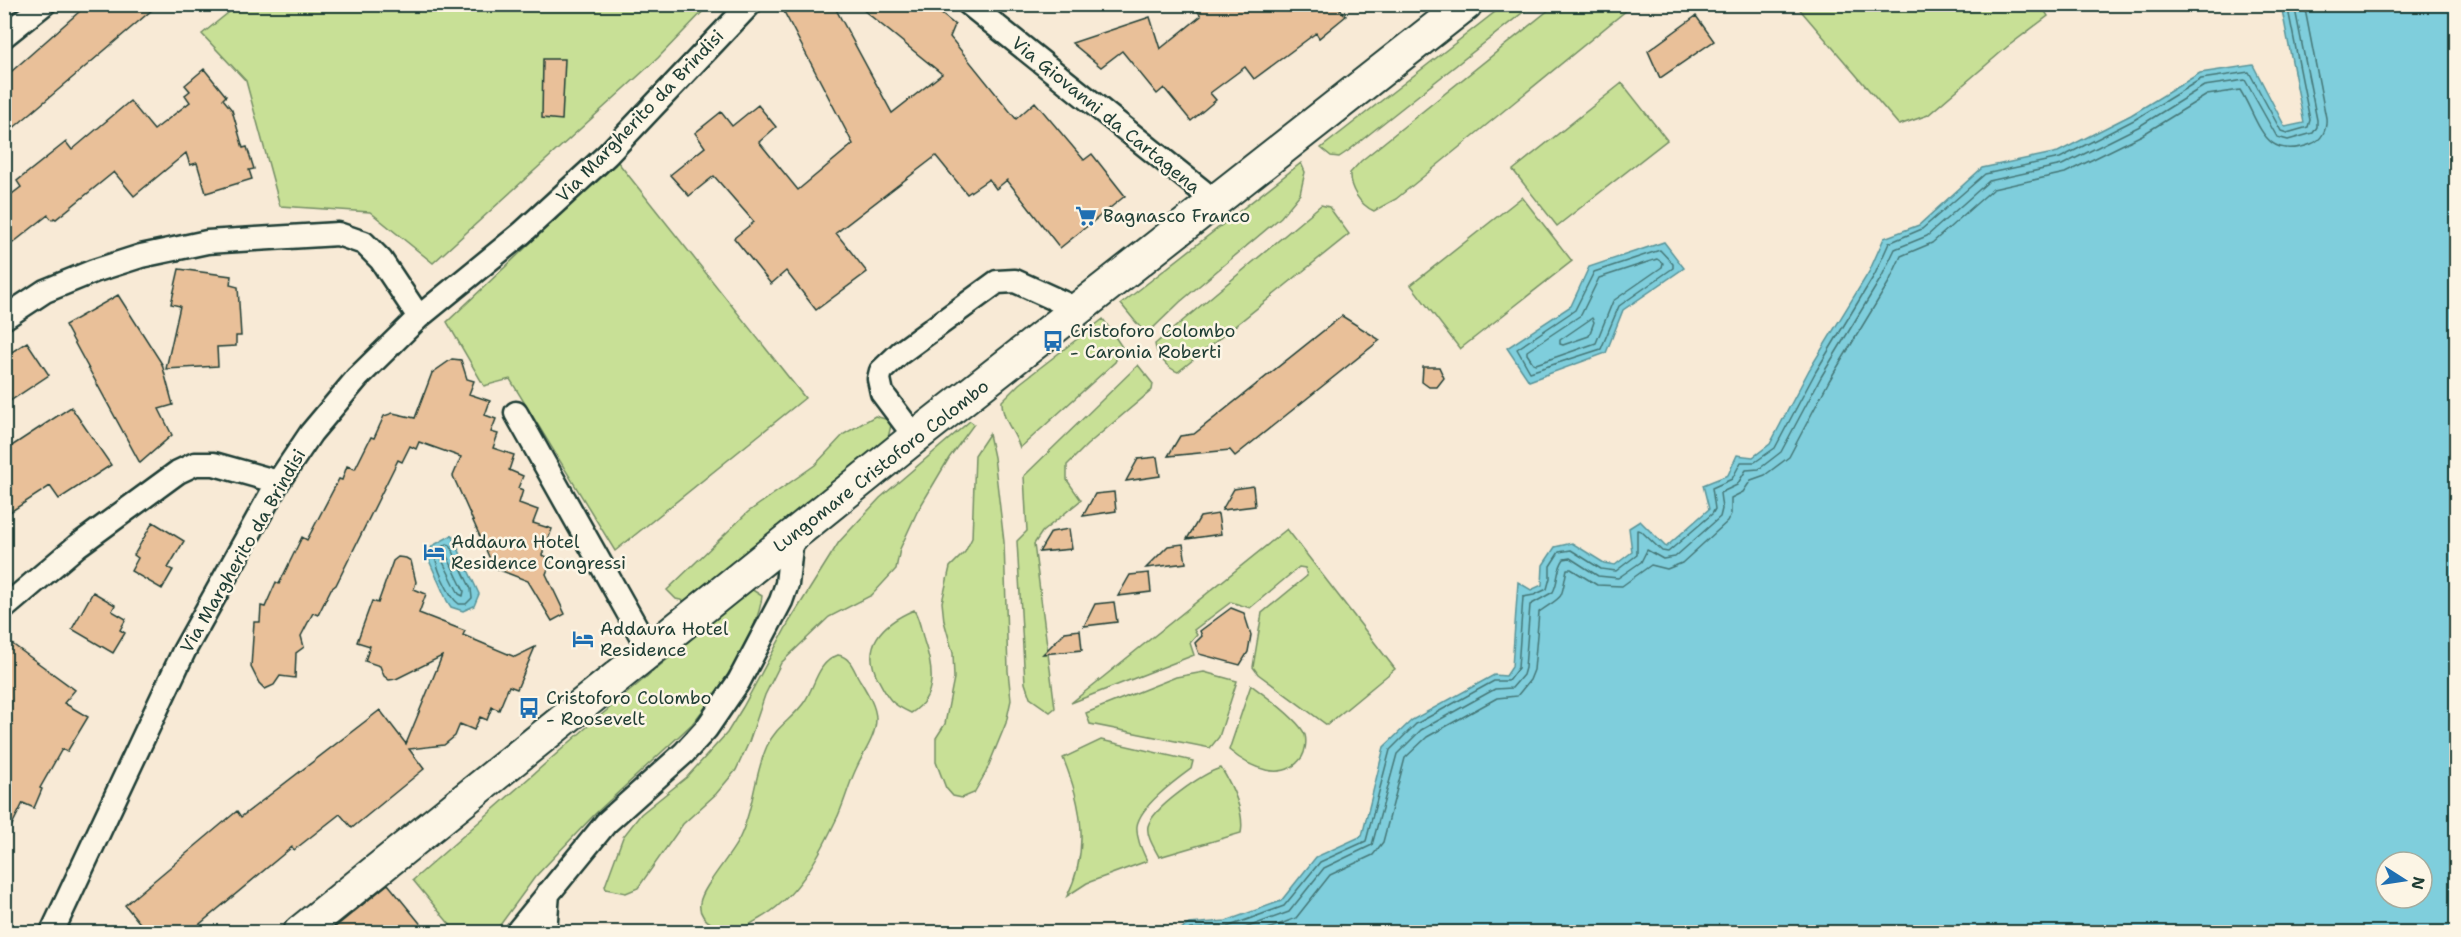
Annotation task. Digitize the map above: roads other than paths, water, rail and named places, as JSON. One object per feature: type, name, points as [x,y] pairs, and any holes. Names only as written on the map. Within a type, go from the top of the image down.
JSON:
[{"type":"main road","name":"Lungomare Cristoforo Colombo","points":[[300,933],[915,437],[1466,4]]},
{"type":"street","points":[[4,36],[44,4]]},
{"type":"street","name":"Via Margherito da Brindisi","points":[[52,933],[184,651],[278,482],[311,433],[358,377],[419,317],[522,233],[607,155],[750,4]]},
{"type":"street","name":"Via Giovanni da Cartagena","points":[[969,4],[1216,202]]},
{"type":"street","points":[[4,318],[45,291],[94,271],[141,256],[207,242],[338,234],[364,243],[381,260],[419,317]]},
{"type":"street","points":[[915,437],[888,402],[879,385],[881,372],[900,353],[997,282],[1015,281],[1079,309]]},
{"type":"street","points":[[516,413],[649,650]]},
{"type":"street","points":[[4,608],[77,546],[178,472],[195,464],[214,464],[278,482]]},
{"type":"street","points":[[518,933],[606,823],[684,753],[723,707],[781,601],[787,584],[792,537]]},
{"type":"street","points":[[539,933],[548,893]]},
{"type":"street","points":[[545,933],[548,893]]},
{"type":"water","points":[[2281,5],[2456,5],[2456,932],[1176,932],[1189,924],[1226,921],[1281,901],[1316,857],[1362,836],[1384,747],[1412,720],[1494,675],[1506,676],[1512,667],[1518,582],[1531,590],[1542,585],[1543,565],[1555,547],[1572,543],[1604,563],[1615,565],[1632,552],[1629,528],[1640,521],[1666,547],[1709,509],[1703,485],[1728,475],[1737,455],[1753,457],[1770,444],[1809,370],[1869,272],[1884,238],[1919,225],[1982,168],[2058,152],[2131,115],[2200,73],[2253,65],[2285,127],[2304,123]]},
{"type":"water","points":[[1664,242],[1684,268],[1623,310],[1606,353],[1529,381],[1507,348],[1571,306],[1589,267]]},
{"type":"water","points":[[452,535],[479,594],[474,606],[463,611],[451,607],[447,601],[428,558],[432,546]]},
{"type":"place","name":"Bagnasco Franco","points":[[1086,216]]},
{"type":"place","name":"Cristoforo Colombo - Caronia Roberti","points":[[1053,341]]},
{"type":"place","name":"Addaura Hotel Residence Congressi","points":[[434,552]]},
{"type":"place","name":"Addaura Hotel Residence","points":[[583,639]]},
{"type":"place","name":"Cristoforo Colombo - Roosevelt","points":[[529,708]]}]
